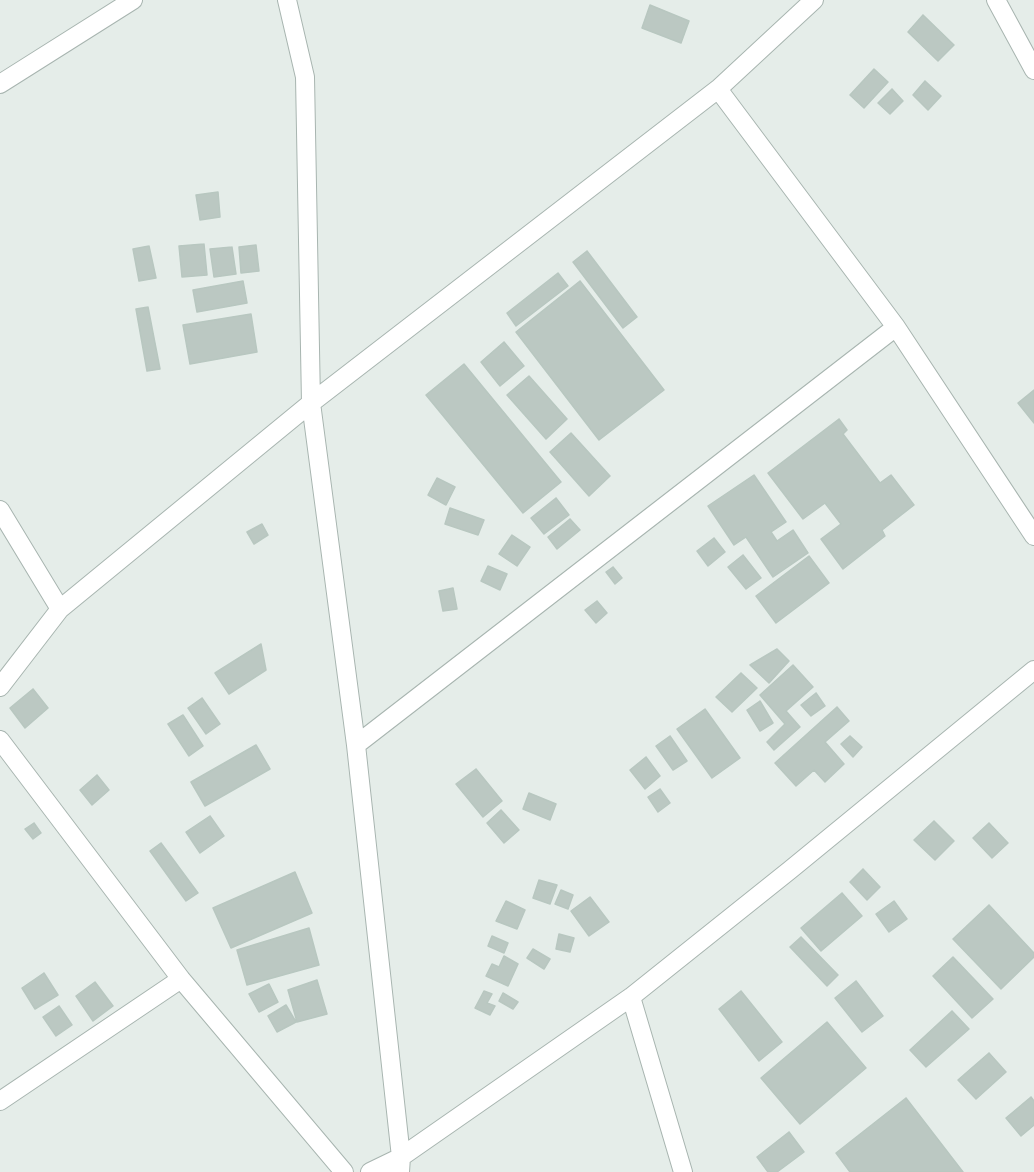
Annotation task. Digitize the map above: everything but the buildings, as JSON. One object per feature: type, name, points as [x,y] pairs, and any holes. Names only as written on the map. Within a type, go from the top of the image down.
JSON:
[{"type":"street","points":[[0,84],[134,0]]},
{"type":"street","points":[[287,0],[305,76],[312,403],[356,745],[401,1164]]},
{"type":"street","points":[[0,687],[60,609],[312,403],[718,89],[814,0]]},
{"type":"street","points":[[996,0],[1034,70]]},
{"type":"street","points":[[718,89],[896,327],[1034,536]]},
{"type":"street","points":[[356,745],[896,327]]},
{"type":"street","points":[[0,510],[60,609]]},
{"type":"street","points":[[370,1172],[401,1164],[631,997],[1034,670]]},
{"type":"street","points":[[0,740],[181,979],[344,1172]]},
{"type":"street","points":[[0,1101],[181,979]]},
{"type":"street","points":[[631,997],[683,1172]]}]
